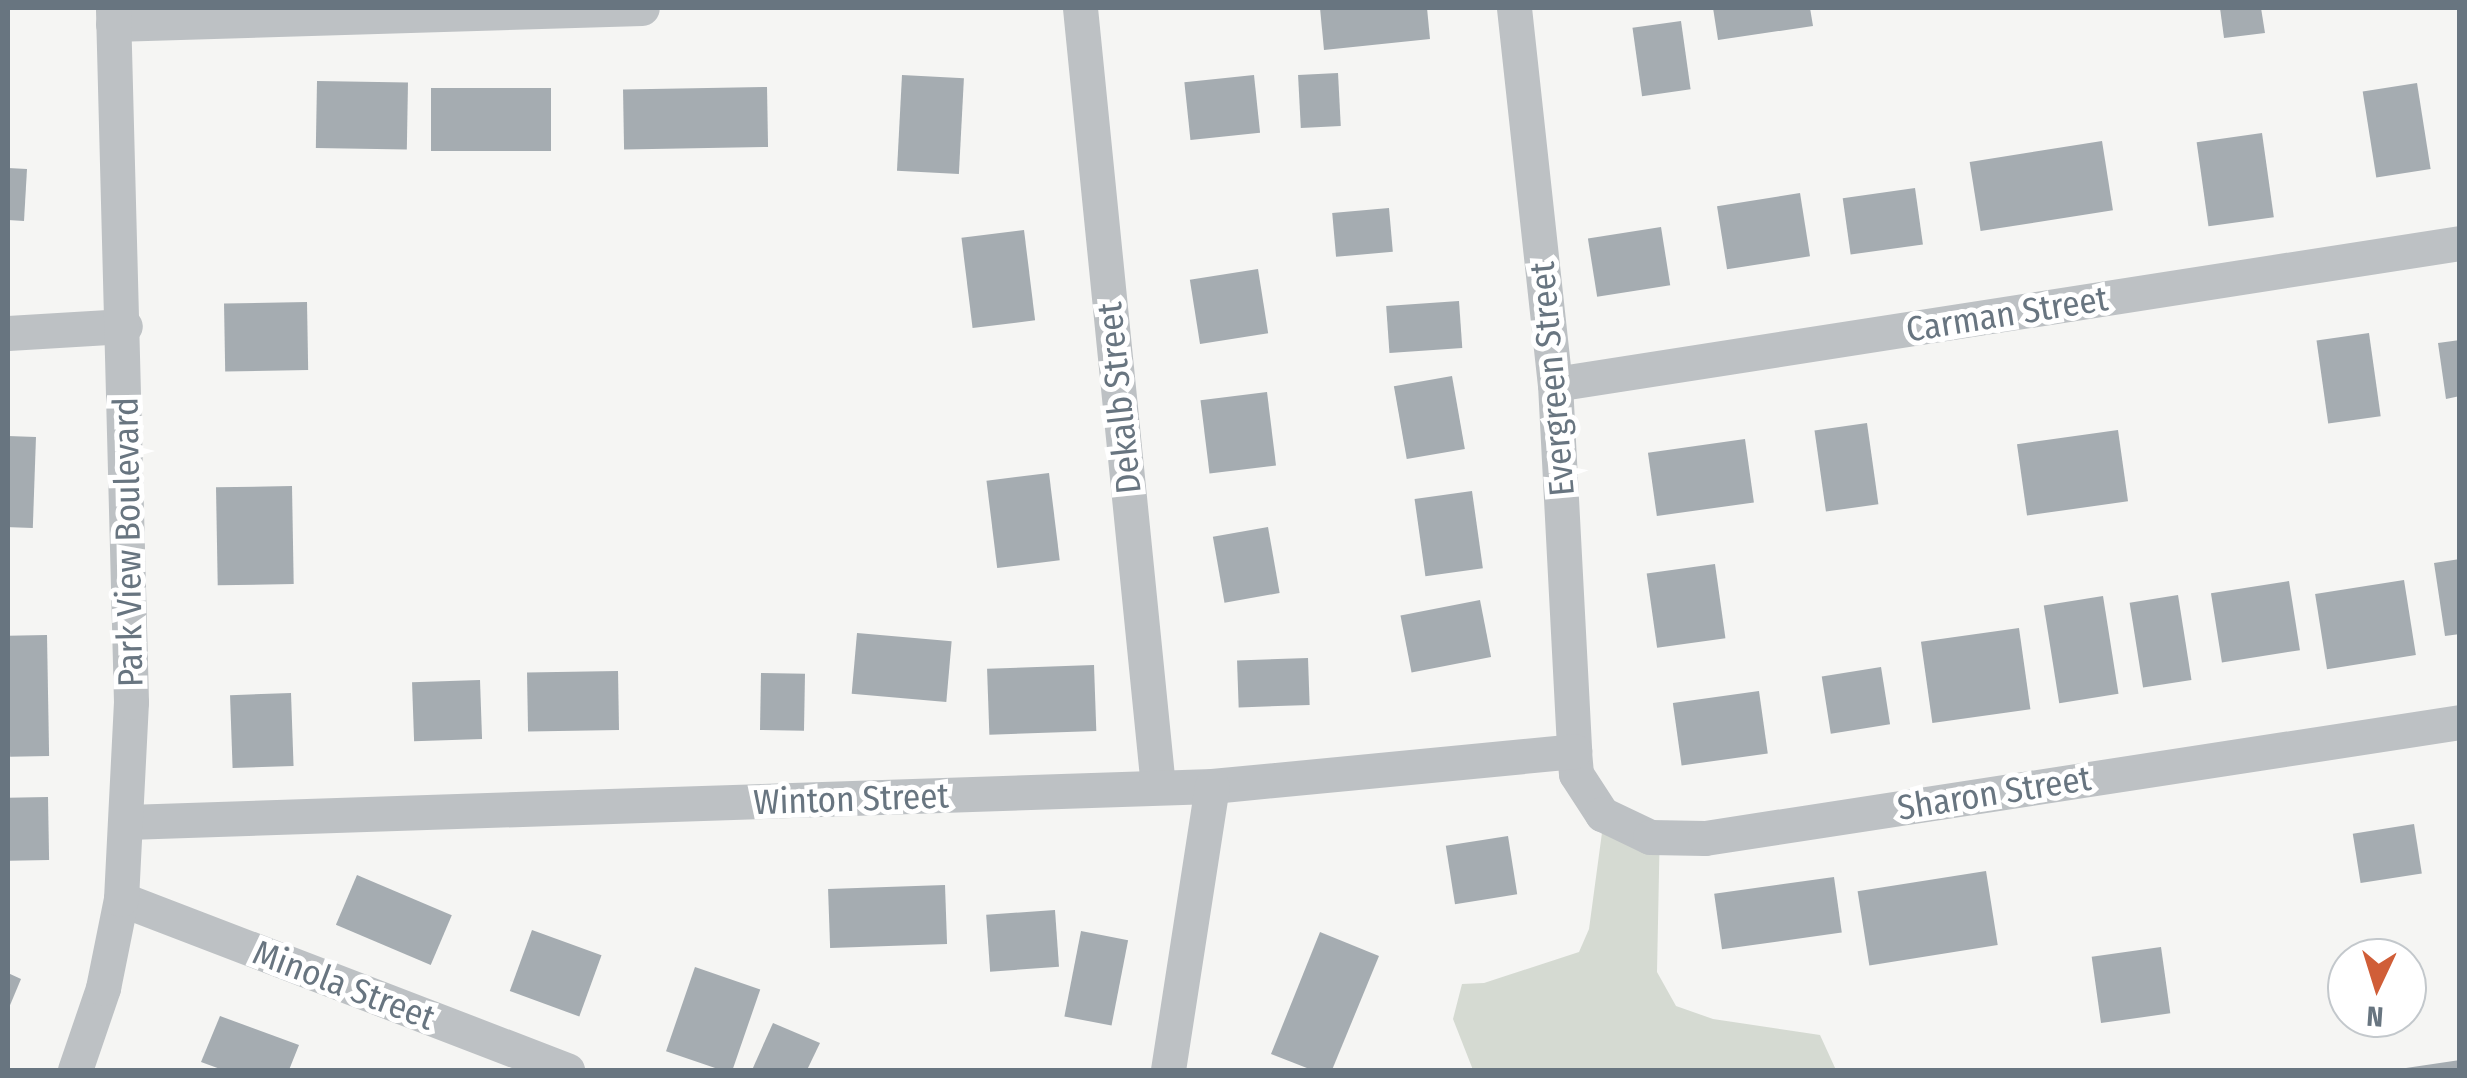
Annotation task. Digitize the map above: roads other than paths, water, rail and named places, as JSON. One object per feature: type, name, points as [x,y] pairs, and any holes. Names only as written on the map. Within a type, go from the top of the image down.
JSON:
[{"type":"street","points":[[113,16],[642,8]]},
{"type":"street","name":"Dekalb Street","points":[[1080,8],[1158,788]]},
{"type":"street","name":"Evergreen Street","points":[[1514,8],[1555,384],[1574,751]]},
{"type":"street","name":"Park View Boulevard","points":[[75,1070],[103,988],[121,899],[127,822],[125,326],[113,16]]},
{"type":"street","name":"Carman Street","points":[[1555,384],[2460,242]]},
{"type":"street","points":[[8,332],[125,326]]},
{"type":"street","name":"Sharon Street","points":[[1574,751],[1576,774],[1602,814],[1650,837],[1705,838],[2460,722]]},
{"type":"street","name":"Winton Street","points":[[127,822],[1212,786],[1574,751]]},
{"type":"street","points":[[1168,1070],[1212,786]]},
{"type":"street","name":"Minola Street","points":[[121,899],[566,1070]]}]
